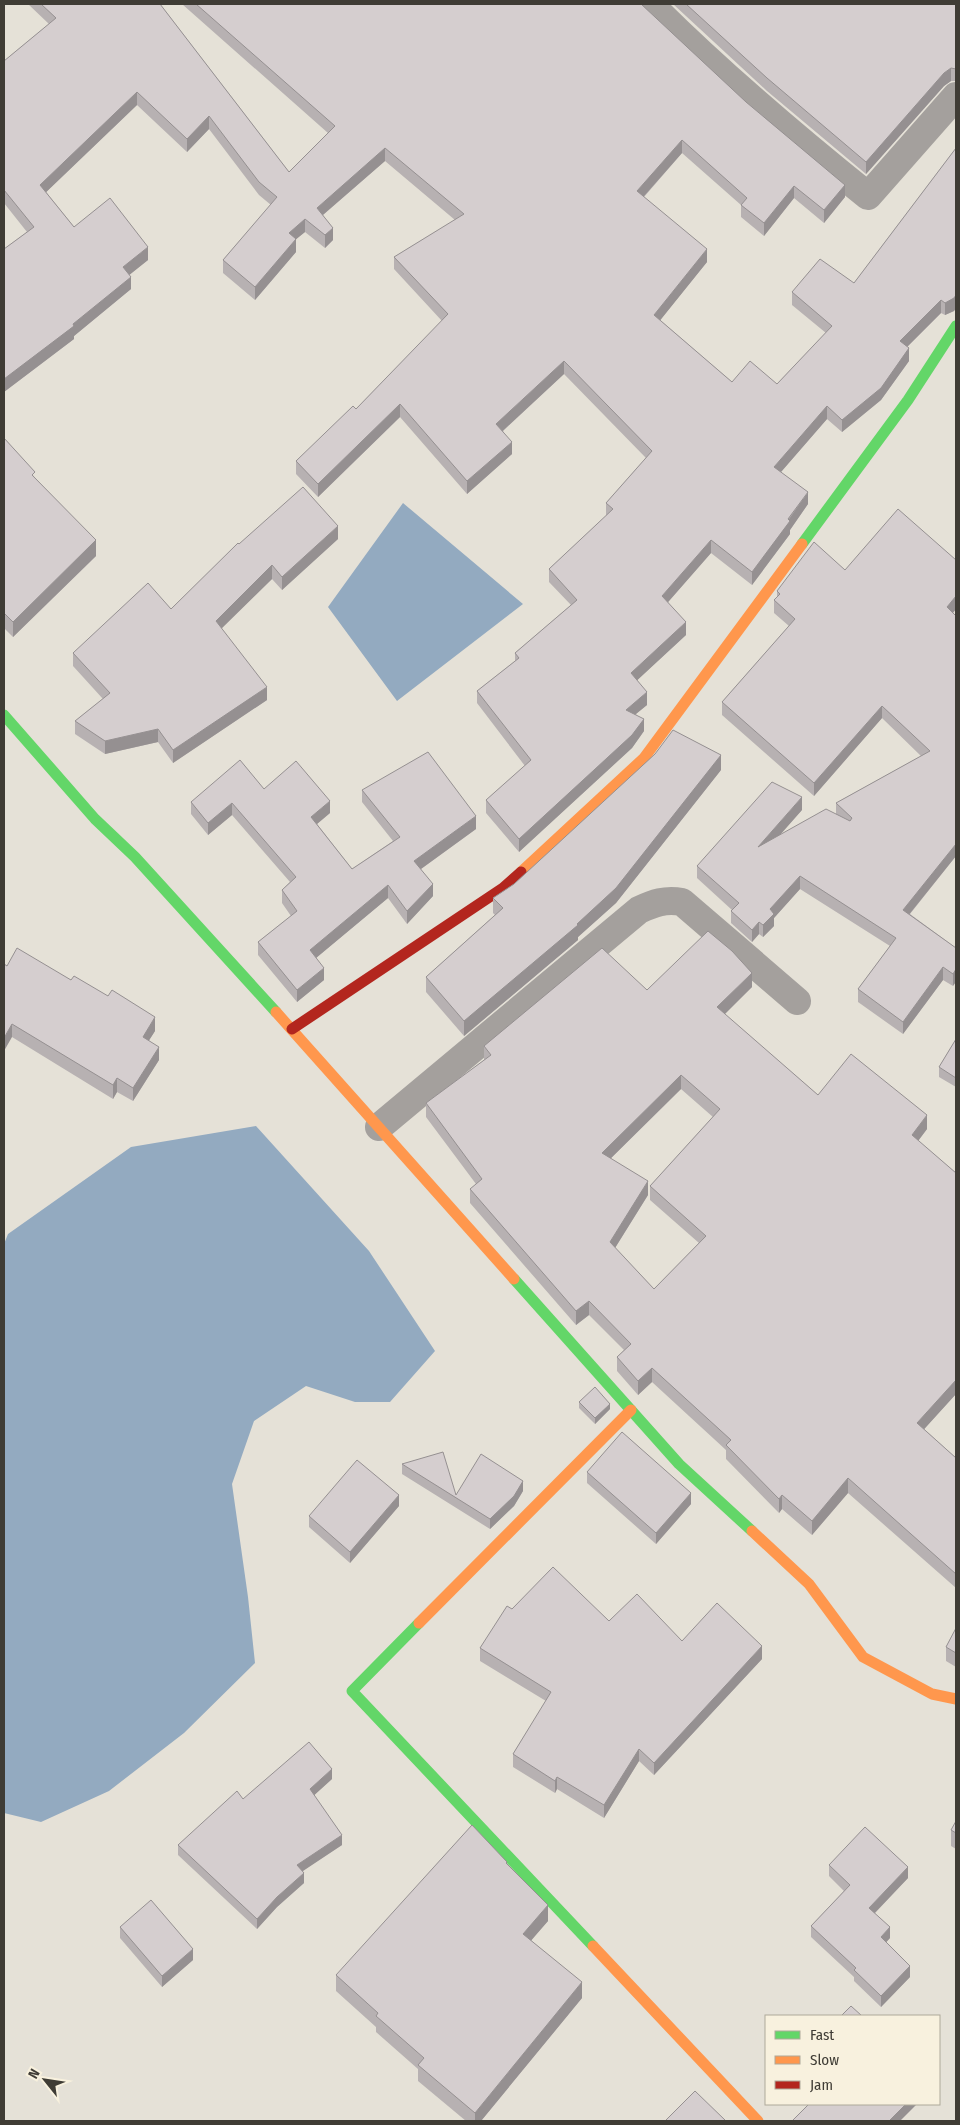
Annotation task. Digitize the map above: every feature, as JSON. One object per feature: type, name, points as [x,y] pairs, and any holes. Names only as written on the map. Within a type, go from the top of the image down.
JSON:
[{"type":"street","points":[[650,4],[702,56],[792,134],[868,196],[956,96]]},
{"type":"street","points":[[292,1030],[503,888],[644,758],[908,400],[956,326]]},
{"type":"street","points":[[4,715],[95,819],[135,857],[292,1030],[679,1464],[809,1584],[863,1657],[932,1694],[956,1699]]},
{"type":"street","points":[[379,1127],[639,910],[655,902],[668,899],[682,902],[797,1001]]},
{"type":"street","points":[[631,1410],[352,1691],[758,2121]]},
{"type":"water","points":[[403,503],[523,604],[397,701],[328,607]]},
{"type":"water","points":[[256,1126],[369,1251],[435,1351],[390,1402],[355,1402],[306,1386],[254,1421],[232,1484],[255,1663],[184,1733],[109,1791],[41,1822],[4,1813],[4,1244],[8,1234],[131,1147]]},
{"type":"building","points":[[41,4],[160,4],[289,172],[335,126],[196,4],[641,4],[746,102],[845,185],[824,210],[794,186],[764,223],[741,205],[747,198],[682,140],[637,191],[707,249],[654,315],[732,382],[750,361],[777,384],[832,326],[792,292],[820,259],[854,283],[956,148],[956,295],[945,303],[941,300],[900,341],[909,348],[881,388],[842,420],[827,406],[774,467],[808,492],[788,519],[790,521],[752,572],[711,540],[662,596],[686,622],[631,673],[647,692],[626,710],[644,719],[632,735],[519,839],[486,800],[531,760],[477,691],[519,658],[515,653],[577,600],[549,569],[613,509],[606,503],[652,451],[564,361],[496,424],[512,442],[467,481],[400,404],[318,484],[296,461],[353,406],[356,409],[448,314],[394,257],[464,214],[385,148],[317,208],[333,228],[325,235],[305,219],[289,233],[296,239],[255,287],[223,260],[277,197],[259,182],[209,116],[187,139],[137,92],[40,185],[74,227],[110,198],[148,247],[123,267],[131,277],[73,324],[74,326],[4,379],[4,249],[34,227],[4,190],[4,61],[56,18]]},
{"type":"building","points":[[686,4],[956,4],[956,69],[951,68],[944,73],[866,162],[767,78]]},
{"type":"building","points":[[4,438],[35,472],[32,475],[96,540],[13,622],[4,613]]},
{"type":"building","points":[[303,487],[338,526],[282,577],[272,565],[216,621],[267,687],[173,750],[158,729],[105,741],[75,721],[110,693],[73,653],[148,583],[171,609],[238,543]]},
{"type":"building","points":[[898,509],[956,560],[956,596],[947,607],[956,616],[956,844],[903,910],[956,948],[956,969],[953,974],[943,967],[903,1022],[858,989],[896,938],[800,876],[770,909],[774,914],[763,925],[759,922],[752,930],[731,911],[739,903],[697,866],[772,782],[802,797],[758,847],[826,809],[850,821],[852,818],[836,803],[930,751],[882,706],[814,783],[722,702],[795,619],[774,600],[780,594],[777,591],[814,542],[845,570]]},
{"type":"building","points":[[673,730],[721,755],[616,888],[578,925],[464,1021],[426,977],[503,908],[493,898],[514,884],[655,754]]},
{"type":"building","points":[[428,752],[476,816],[414,861],[433,884],[407,911],[388,885],[310,950],[324,968],[297,990],[258,942],[297,911],[282,890],[296,877],[232,803],[208,823],[191,802],[240,760],[264,789],[296,761],[330,801],[311,817],[352,869],[400,837],[362,790]]},
{"type":"building","points":[[708,931],[732,951],[752,973],[717,1007],[818,1095],[851,1054],[927,1115],[912,1135],[956,1173],[956,1380],[917,1423],[956,1458],[956,1574],[848,1478],[812,1521],[782,1495],[779,1499],[726,1445],[731,1440],[652,1368],[638,1381],[617,1357],[631,1344],[589,1301],[576,1311],[470,1189],[482,1179],[426,1103],[491,1055],[484,1046],[602,948],[647,990]],"holes":[[[681,1075],[720,1109],[650,1186],[706,1236],[654,1289],[610,1242],[648,1181],[602,1153]]]},
{"type":"building","points":[[17,948],[71,980],[74,976],[108,996],[112,990],[155,1017],[143,1037],[159,1047],[133,1088],[117,1078],[113,1085],[12,1024],[4,1038],[4,964],[7,966]]},
{"type":"building","points":[[956,1039],[956,1078],[939,1067]]},
{"type":"building","points":[[595,1387],[610,1404],[595,1418],[579,1402]]},
{"type":"building","points":[[622,1432],[691,1493],[656,1533],[587,1472]]},
{"type":"building","points":[[443,1452],[456,1495],[481,1454],[523,1481],[514,1496],[490,1519],[402,1464]]},
{"type":"building","points":[[357,1460],[399,1495],[350,1552],[309,1516]]},
{"type":"building","points":[[553,1567],[609,1621],[637,1594],[682,1641],[717,1603],[762,1646],[654,1763],[639,1749],[604,1805],[557,1777],[555,1781],[513,1754],[551,1692],[480,1648],[507,1606],[512,1609]]},
{"type":"building","points":[[956,1628],[956,1653],[946,1647]]},
{"type":"building","points":[[309,1742],[332,1769],[310,1789],[342,1835],[297,1865],[304,1873],[277,1897],[257,1919],[178,1845],[237,1791],[243,1799]]},
{"type":"building","points":[[956,1821],[956,1833],[951,1830]]},
{"type":"building","points":[[472,1825],[506,1863],[548,1905],[523,1934],[582,1982],[475,2113],[418,2065],[424,2058],[376,2016],[378,2013],[336,1975]]},
{"type":"building","points":[[865,1827],[908,1867],[869,1908],[890,1927],[881,1937],[910,1966],[881,1996],[854,1970],[856,1968],[811,1926],[850,1885],[829,1865]]},
{"type":"building","points":[[151,1900],[193,1949],[162,1976],[120,1927]]},
{"type":"building","points":[[851,2006],[861,2015],[842,2015]]},
{"type":"building","points":[[695,2091],[726,2121],[665,2121]]},
{"type":"building","points":[[808,2105],[905,2105],[889,2121],[792,2121]]},
{"type":"traffic: fast","points":[[802,544],[908,400],[956,326]]},
{"type":"traffic: fast","points":[[4,715],[95,819],[135,857],[276,1012]]},
{"type":"traffic: fast","points":[[514,1279],[679,1464],[752,1531]]},
{"type":"traffic: fast","points":[[419,1623],[352,1691],[593,1946]]},
{"type":"traffic: slow","points":[[521,872],[644,758],[802,544]]},
{"type":"traffic: slow","points":[[276,1012],[514,1279]]},
{"type":"traffic: slow","points":[[419,1623],[631,1410]]},
{"type":"traffic: slow","points":[[752,1531],[809,1584],[863,1657],[932,1694],[956,1699]]},
{"type":"traffic: slow","points":[[593,1946],[758,2121]]},
{"type":"traffic: jam","points":[[292,1029],[503,888],[521,872]]}]
